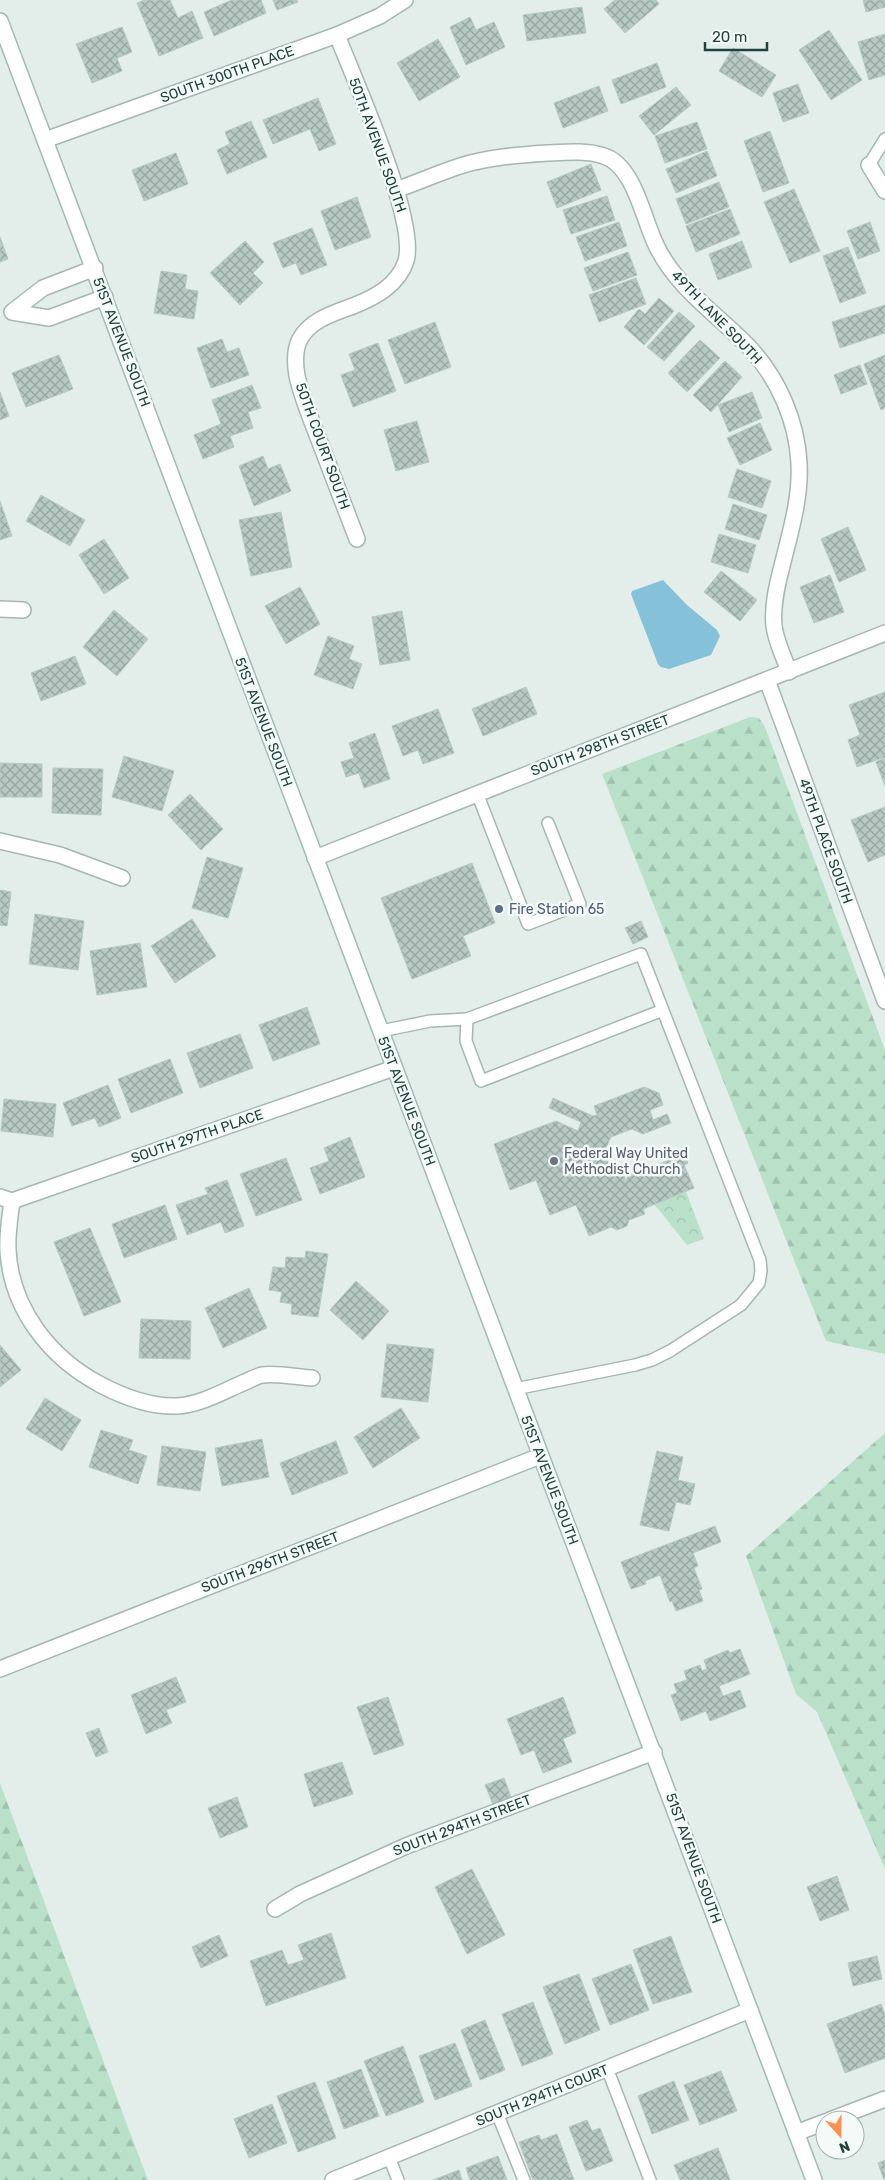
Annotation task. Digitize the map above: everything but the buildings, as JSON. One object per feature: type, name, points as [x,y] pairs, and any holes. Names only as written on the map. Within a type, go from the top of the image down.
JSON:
[{"type":"street","name":"SOUTH 300TH PLACE","points":[[45,140],[337,35],[380,16],[405,0]]},
{"type":"street","name":"51ST AVENUE SOUTH","points":[[0,21],[814,2180]]},
{"type":"street","name":"50TH AVENUE SOUTH","points":[[296,352],[299,341],[312,325],[381,292],[397,279],[407,259],[405,222],[396,190],[337,35]]},
{"type":"street","name":"49TH LANE SOUTH","points":[[396,190],[461,166],[512,156],[585,152],[603,155],[620,166],[631,183],[654,242],[668,266],[702,303],[749,347],[770,373],[784,401],[797,448],[799,463],[798,486],[795,508],[777,585],[774,615],[776,635],[789,672]]},
{"type":"street","points":[[869,165],[885,191]]},
{"type":"street","points":[[6,314],[43,288],[94,268]]},
{"type":"street","points":[[6,314],[49,318],[105,297]]},
{"type":"street","name":"50TH COURT SOUTH","points":[[296,352],[301,391],[357,539]]},
{"type":"street","points":[[0,609],[23,610]]},
{"type":"street","name":"SOUTH 298TH STREET","points":[[316,858],[885,633]]},
{"type":"street","name":"49TH PLACE SOUTH","points":[[767,680],[885,1002]]},
{"type":"street","points":[[0,841],[60,855],[122,878]]},
{"type":"street","name":"SOUTH 297TH PLACE","points":[[6,1199],[394,1068]]},
{"type":"street","points":[[6,1199],[8,1253],[25,1312],[47,1343],[78,1370],[96,1382],[134,1399],[157,1405],[178,1406],[196,1402],[263,1375],[312,1378]]},
{"type":"street","name":"SOUTH 296TH STREET","points":[[0,1669],[540,1456]]},
{"type":"street","name":"SOUTH 294TH STREET","points":[[276,1909],[309,1890],[406,1846],[654,1752]]},
{"type":"street","name":"SOUTH 294TH COURT","points":[[334,2180],[750,2010]]},
{"type":"street","points":[[856,2110],[885,2099]]},
{"type":"street","points":[[796,2133],[815,2126]]},
{"type":"lane","points":[[869,165],[885,139]]},
{"type":"lane","points":[[477,793],[528,924],[580,904],[548,823]]},
{"type":"lane","points":[[381,1031],[430,1021],[467,1019],[641,954],[760,1260],[759,1283],[741,1305],[652,1360],[515,1390]]},
{"type":"lane","points":[[467,1019],[466,1041],[481,1081],[663,1010]]},
{"type":"lane","points":[[607,2068],[650,2180]]},
{"type":"lane","points":[[497,2113],[524,2180]]},
{"type":"lane","points":[[389,2157],[398,2180]]},
{"type":"green space","points":[[750,717],[759,718],[765,727],[885,1050],[885,1354],[826,1341],[602,774]]},
{"type":"green space","points":[[686,1192],[704,1239],[687,1245],[654,1204]]},
{"type":"green space","points":[[885,1433],[885,1869],[817,1712],[796,1694],[746,1556]]},
{"type":"green space","points":[[0,1783],[129,2130],[148,2180],[0,2180]]},
{"type":"water","points":[[663,580],[687,605],[717,630],[720,636],[711,655],[669,669],[658,664],[631,594],[632,591]]},
{"type":"place","name":"Fire Station 65","points":[[499,909]]},
{"type":"place","name":"Federal Way United Methodist Church","points":[[554,1161]]}]
